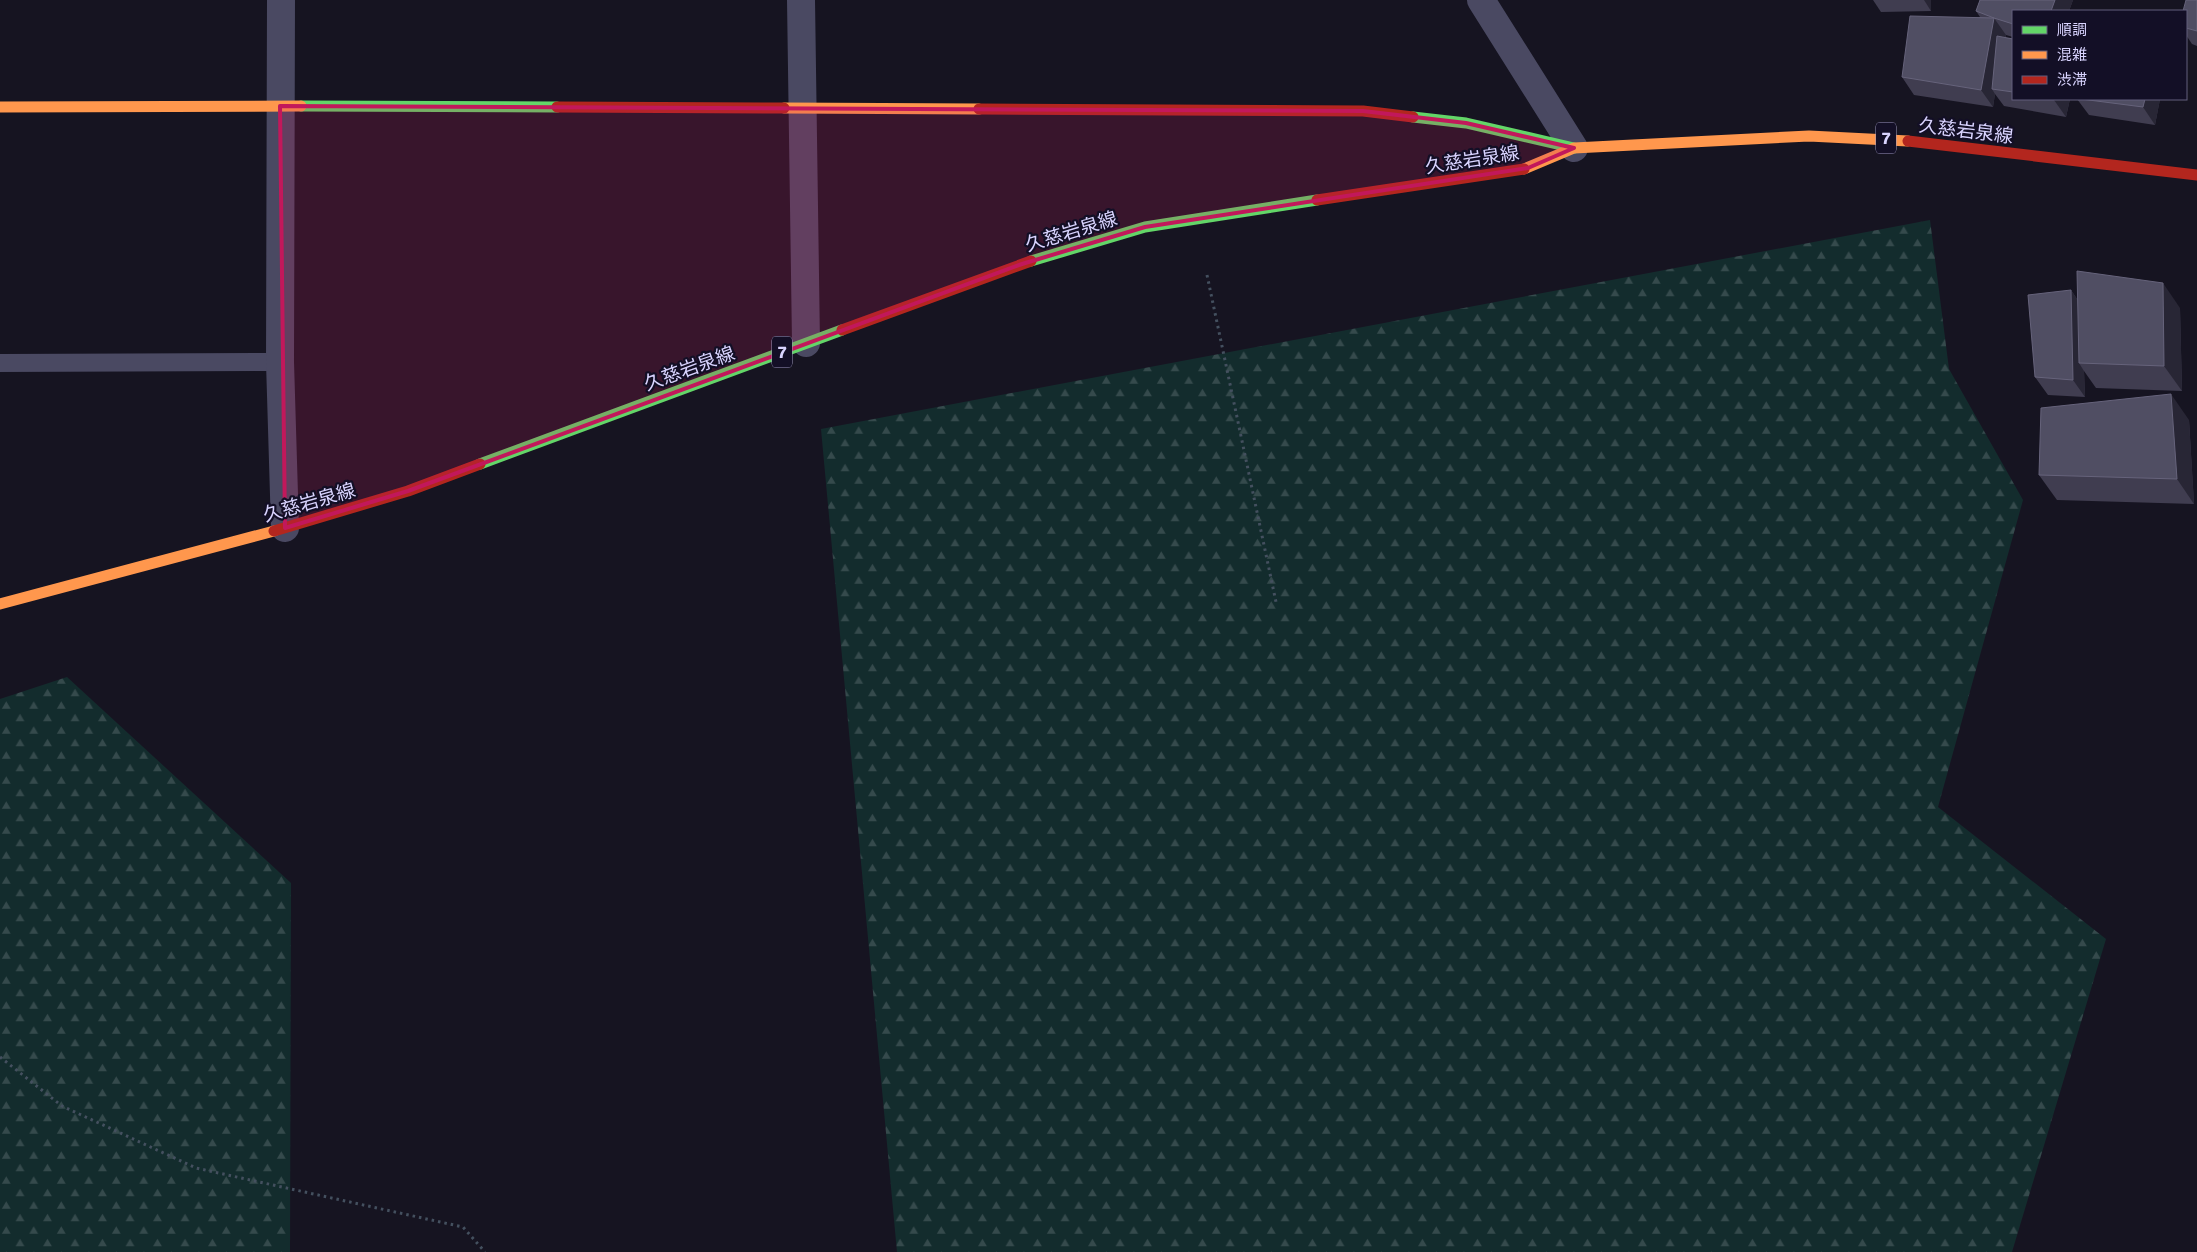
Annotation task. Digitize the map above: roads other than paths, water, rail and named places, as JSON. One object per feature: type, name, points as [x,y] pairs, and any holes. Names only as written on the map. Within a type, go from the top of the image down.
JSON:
[{"type":"main road","points":[[0,107],[280,106],[1363,111],[1466,123],[1574,148]]},
{"type":"main road","name":"久慈岩泉線","points":[[0,604],[285,528],[408,491],[1022,264],[1145,227],[1528,168],[1574,148],[1809,136],[1894,139],[2197,175]]},
{"type":"street","points":[[281,0],[280,362],[285,528]]},
{"type":"street","points":[[801,0],[801,108],[806,343]]},
{"type":"street","points":[[1480,0],[1574,148]]},
{"type":"lane","points":[[0,363],[280,362]]}]
